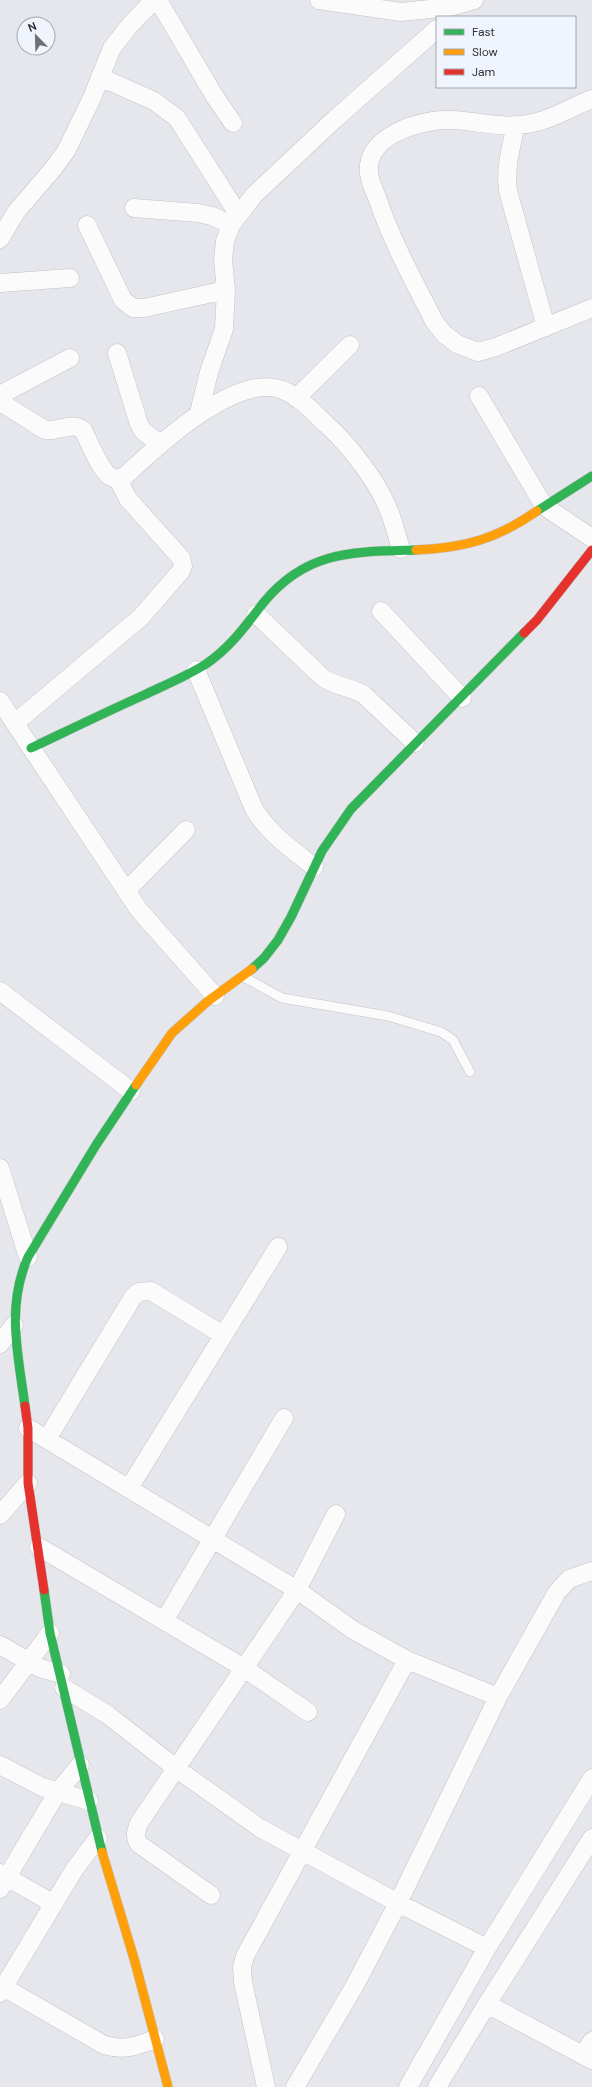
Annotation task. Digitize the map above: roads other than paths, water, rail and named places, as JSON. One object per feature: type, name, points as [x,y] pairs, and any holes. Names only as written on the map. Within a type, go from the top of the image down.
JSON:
[{"type":"street","points":[[0,239],[16,212],[52,170],[66,151],[91,100],[112,48],[130,25],[154,0]]},
{"type":"street","points":[[158,0],[215,98],[234,123]]},
{"type":"street","points":[[319,0],[401,12],[447,12],[474,0]]},
{"type":"street","points":[[199,413],[209,372],[224,329],[226,290],[223,260],[225,242],[234,220],[254,195],[335,119],[436,30]]},
{"type":"street","points":[[100,77],[154,101],[177,118],[234,220]]},
{"type":"street","points":[[592,99],[545,119],[528,124],[516,125],[434,121],[406,128],[389,136],[372,156],[369,165],[370,178],[389,231],[434,321],[444,334],[456,344],[478,352],[496,347],[592,308]]},
{"type":"street","points":[[516,125],[507,163],[506,177],[508,191],[546,327]]},
{"type":"street","points":[[134,208],[198,213],[234,220]]},
{"type":"street","points":[[87,225],[124,300],[128,305],[134,308],[144,308],[226,290]]},
{"type":"street","points":[[0,283],[70,278]]},
{"type":"street","points":[[296,398],[350,345]]},
{"type":"street","points":[[117,353],[139,424],[143,432],[160,444]]},
{"type":"street","points":[[0,395],[70,358]]},
{"type":"street","points":[[0,402],[45,430],[52,431],[72,425],[78,426],[83,430],[103,469],[112,478],[118,479],[125,476],[160,444],[199,413],[224,399],[246,391],[262,388],[285,390],[333,430],[352,453],[380,493],[389,511],[401,549]]},
{"type":"street","points":[[479,396],[544,506],[592,538]]},
{"type":"street","points":[[31,748],[196,670],[216,658],[227,648],[281,585],[300,569],[320,560],[356,552],[450,548],[473,543],[501,534],[592,476]]},
{"type":"street","points":[[14,723],[141,617],[182,566],[181,558],[128,499],[118,479]]},
{"type":"street","points":[[168,2087],[135,1962],[98,1838],[50,1633],[39,1547],[28,1482],[28,1428],[14,1325],[16,1294],[20,1275],[28,1257],[131,1091],[166,1039],[180,1024],[215,996],[244,977],[271,950],[287,925],[314,868],[334,831],[347,815],[415,743],[462,698],[537,620],[592,550]]},
{"type":"street","points":[[381,611],[462,698]]},
{"type":"street","points":[[256,614],[322,677],[329,682],[354,689],[363,694],[415,743]]},
{"type":"street","points":[[196,670],[254,810],[262,823],[314,868]]},
{"type":"street","points":[[1,705],[139,910],[215,996]]},
{"type":"street","points":[[126,891],[186,830]]},
{"type":"street","points":[[0,991],[131,1091]]},
{"type":"street","points":[[0,1168],[28,1257]]},
{"type":"street","points":[[130,1488],[278,1247]]},
{"type":"street","points":[[47,1439],[133,1297],[139,1292],[151,1291],[223,1335]]},
{"type":"street","points":[[0,1344],[14,1325]]},
{"type":"street","points":[[164,1621],[284,1418]]},
{"type":"street","points":[[28,1428],[214,1538],[298,1590],[353,1630],[407,1660],[498,1697]]},
{"type":"street","points":[[0,1515],[28,1482]]},
{"type":"street","points":[[211,1895],[139,1844],[135,1838],[136,1832],[139,1823],[298,1590],[336,1514]]},
{"type":"street","points":[[39,1547],[244,1668],[308,1712]]},
{"type":"street","points":[[295,2087],[355,1985],[398,1903],[498,1697],[557,1592],[569,1579],[592,1571]]},
{"type":"street","points":[[0,1700],[50,1633]]},
{"type":"street","points":[[0,1645],[62,1681],[177,1769],[260,1828],[303,1850],[398,1903],[487,1948]]},
{"type":"street","points":[[266,2087],[243,1982],[242,1967],[245,1956],[407,1660]]},
{"type":"street","points":[[0,1765],[42,1787],[57,1793],[89,1801]]},
{"type":"street","points":[[54,1904],[2,1880],[57,1793],[80,1765]]},
{"type":"street","points":[[408,2087],[487,1948],[592,1778]]},
{"type":"street","points":[[98,1838],[74,1870],[1,1988],[104,2045],[117,2049],[128,2048],[155,2039]]},
{"type":"street","points":[[437,2087],[487,2004],[592,1838]]},
{"type":"street","points":[[487,2004],[589,2052]]},
{"type":"lane","points":[[244,977],[282,998],[388,1016],[441,1032],[453,1040],[470,1072]]}]
